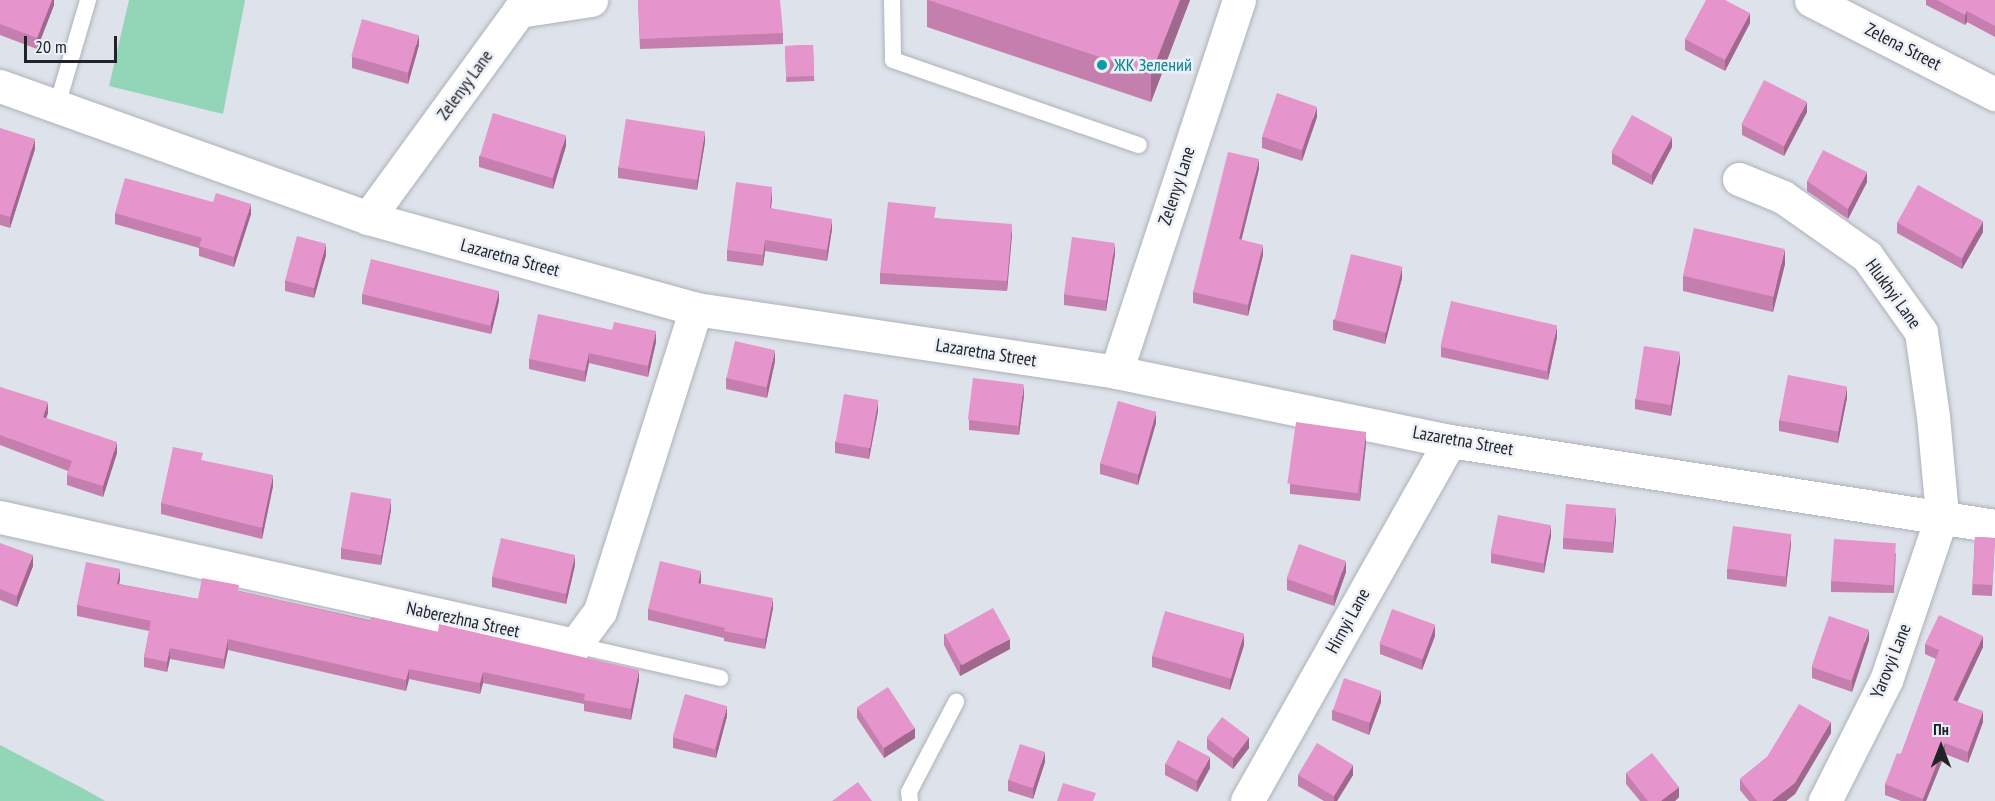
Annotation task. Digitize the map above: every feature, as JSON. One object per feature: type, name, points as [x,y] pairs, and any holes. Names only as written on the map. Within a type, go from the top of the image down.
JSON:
[{"type":"street","name":"Zelenyy Lane","points":[[368,218],[519,11],[591,0]]},
{"type":"street","name":"Zelenyy Lane","points":[[1116,372],[1239,0]]},
{"type":"street","name":"Zelena Street","points":[[1811,0],[1995,94]]},
{"type":"street","name":"Lazaretna Street","points":[[0,86],[56,109],[368,218],[696,309],[1116,372],[1450,441],[1942,515],[1995,526]]},
{"type":"street","name":"Hlukhyi Lane","points":[[1739,179],[1783,197],[1867,256],[1921,332],[1942,515]]},
{"type":"street","points":[[575,645],[600,611],[696,309]]},
{"type":"street","name":"Hirnyi Lane","points":[[1247,801],[1450,441]]},
{"type":"street","name":"Yarovyi Lane","points":[[1825,801],[1886,680],[1942,515]]},
{"type":"street","name":"Naberezhna Street","points":[[0,517],[575,645]]},
{"type":"lane","points":[[56,109],[88,0]]},
{"type":"lane","points":[[892,0],[893,60],[1139,145]]},
{"type":"lane","points":[[575,645],[720,678]]},
{"type":"lane","points":[[910,801],[909,792],[956,702]]},
{"type":"green space","points":[[129,0],[245,0],[223,114],[109,86]]},
{"type":"green space","points":[[0,745],[84,789],[105,801],[0,801]]},
{"type":"building","points":[[0,0],[52,0],[37,38],[0,24]]},
{"type":"building","points":[[638,0],[780,0],[783,33],[640,39]]},
{"type":"building","points":[[928,0],[1180,0],[1151,74]]},
{"type":"building","points":[[1706,0],[1725,0],[1750,13],[1725,60],[1685,39]]},
{"type":"building","points":[[1937,0],[1995,0],[1995,26],[1967,11],[1965,15]]},
{"type":"building","points":[[362,19],[419,35],[408,73],[351,56]]},
{"type":"building","points":[[813,45],[814,76],[786,77],[785,46]]},
{"type":"building","points":[[1764,80],[1807,102],[1784,146],[1741,125]]},
{"type":"building","points":[[1277,93],[1317,107],[1302,150],[1262,136]]},
{"type":"building","points":[[493,113],[566,135],[553,178],[480,156]]},
{"type":"building","points":[[1632,115],[1672,137],[1651,175],[1611,153]]},
{"type":"building","points":[[626,119],[705,132],[697,180],[618,167]]},
{"type":"building","points":[[0,128],[35,139],[10,217],[0,214]]},
{"type":"building","points":[[1823,150],[1867,172],[1848,209],[1807,181]]},
{"type":"building","points":[[1228,152],[1259,159],[1239,239],[1263,245],[1248,305],[1193,292]]},
{"type":"building","points":[[125,178],[213,202],[216,193],[251,204],[234,257],[199,246],[202,238],[115,213]]},
{"type":"building","points":[[736,182],[772,187],[770,208],[832,219],[827,250],[765,240],[763,255],[727,250]]},
{"type":"building","points":[[1918,185],[1983,221],[1962,258],[1897,223]]},
{"type":"building","points":[[888,202],[936,207],[934,218],[1012,224],[1007,281],[880,273]]},
{"type":"building","points":[[1694,228],[1785,249],[1774,297],[1683,276]]},
{"type":"building","points":[[297,236],[326,244],[314,288],[285,280]]},
{"type":"building","points":[[1072,237],[1115,243],[1107,300],[1064,294]]},
{"type":"building","points":[[1351,254],[1402,267],[1386,333],[1335,320]]},
{"type":"building","points":[[371,259],[499,291],[490,326],[362,294]]},
{"type":"building","points":[[1451,301],[1557,326],[1547,371],[1440,347]]},
{"type":"building","points":[[538,314],[612,330],[614,322],[656,331],[648,366],[589,353],[585,371],[529,359]]},
{"type":"building","points":[[735,341],[775,350],[766,387],[726,378]]},
{"type":"building","points":[[1644,346],[1680,352],[1671,405],[1636,399]]},
{"type":"building","points":[[1788,375],[1847,386],[1838,432],[1779,420]]},
{"type":"building","points":[[973,378],[1024,384],[1019,426],[968,420]]},
{"type":"building","points":[[0,387],[48,402],[43,417],[117,442],[103,486],[67,475],[72,461],[0,435]]},
{"type":"building","points":[[844,394],[878,400],[870,448],[835,442]]},
{"type":"building","points":[[1118,401],[1156,412],[1139,475],[1100,463]]},
{"type":"building","points":[[1296,422],[1366,432],[1358,493],[1287,483]]},
{"type":"building","points":[[173,447],[203,453],[201,460],[273,475],[262,528],[161,503]]},
{"type":"building","points":[[351,492],[391,499],[381,555],[341,548]]},
{"type":"building","points":[[1566,504],[1616,508],[1613,542],[1563,538]]},
{"type":"building","points":[[1498,515],[1551,525],[1544,564],[1491,553]]},
{"type":"building","points":[[1733,526],[1791,534],[1785,577],[1727,569]]},
{"type":"building","points":[[1975,537],[1995,538],[1993,585],[1973,584]]},
{"type":"building","points":[[501,538],[575,555],[566,594],[492,577]]},
{"type":"building","points":[[1834,539],[1896,543],[1893,585],[1831,581]]},
{"type":"building","points":[[0,543],[33,555],[17,596],[0,589]]},
{"type":"building","points":[[1299,544],[1346,561],[1333,596],[1286,579]]},
{"type":"building","points":[[660,561],[701,571],[698,583],[773,598],[765,639],[724,631],[725,628],[648,609]]},
{"type":"building","points":[[86,562],[120,569],[117,584],[198,599],[202,578],[239,585],[238,591],[370,621],[371,617],[438,632],[439,624],[639,670],[631,709],[584,700],[585,694],[483,672],[480,683],[409,669],[406,680],[228,639],[224,659],[170,648],[167,662],[144,657],[151,621],[77,605]]},
{"type":"building","points":[[993,608],[1010,639],[962,665],[945,635]]},
{"type":"building","points":[[1392,609],[1435,625],[1423,660],[1379,644]]},
{"type":"building","points":[[1165,611],[1244,634],[1231,679],[1152,656]]},
{"type":"building","points":[[1939,615],[1983,636],[1953,700],[1983,711],[1968,752],[1945,743],[1923,799],[1885,784],[1897,753],[1901,754],[1939,650],[1925,644]]},
{"type":"building","points":[[1829,616],[1869,630],[1851,681],[1811,667]]},
{"type":"building","points":[[1344,678],[1381,691],[1370,723],[1333,710]]},
{"type":"building","points":[[888,687],[915,728],[884,748],[857,707]]},
{"type":"building","points":[[685,694],[727,706],[715,749],[673,737]]},
{"type":"building","points":[[1799,704],[1831,722],[1795,783],[1772,801],[1757,801],[1740,779],[1767,757]]},
{"type":"building","points":[[1222,717],[1249,737],[1234,758],[1206,738]]},
{"type":"building","points":[[1178,740],[1210,757],[1197,781],[1165,764]]},
{"type":"building","points":[[1317,743],[1353,765],[1334,796],[1298,775]]},
{"type":"building","points":[[1020,744],[1045,752],[1033,788],[1008,780]]},
{"type":"building","points":[[1652,753],[1679,787],[1661,801],[1648,801],[1626,773]]},
{"type":"building","points":[[858,782],[872,801],[832,801]]},
{"type":"building","points":[[1063,783],[1096,793],[1093,801],[1057,801]]},
{"type":"place","name":"ЖК Зелений","points":[[1102,65]]}]
